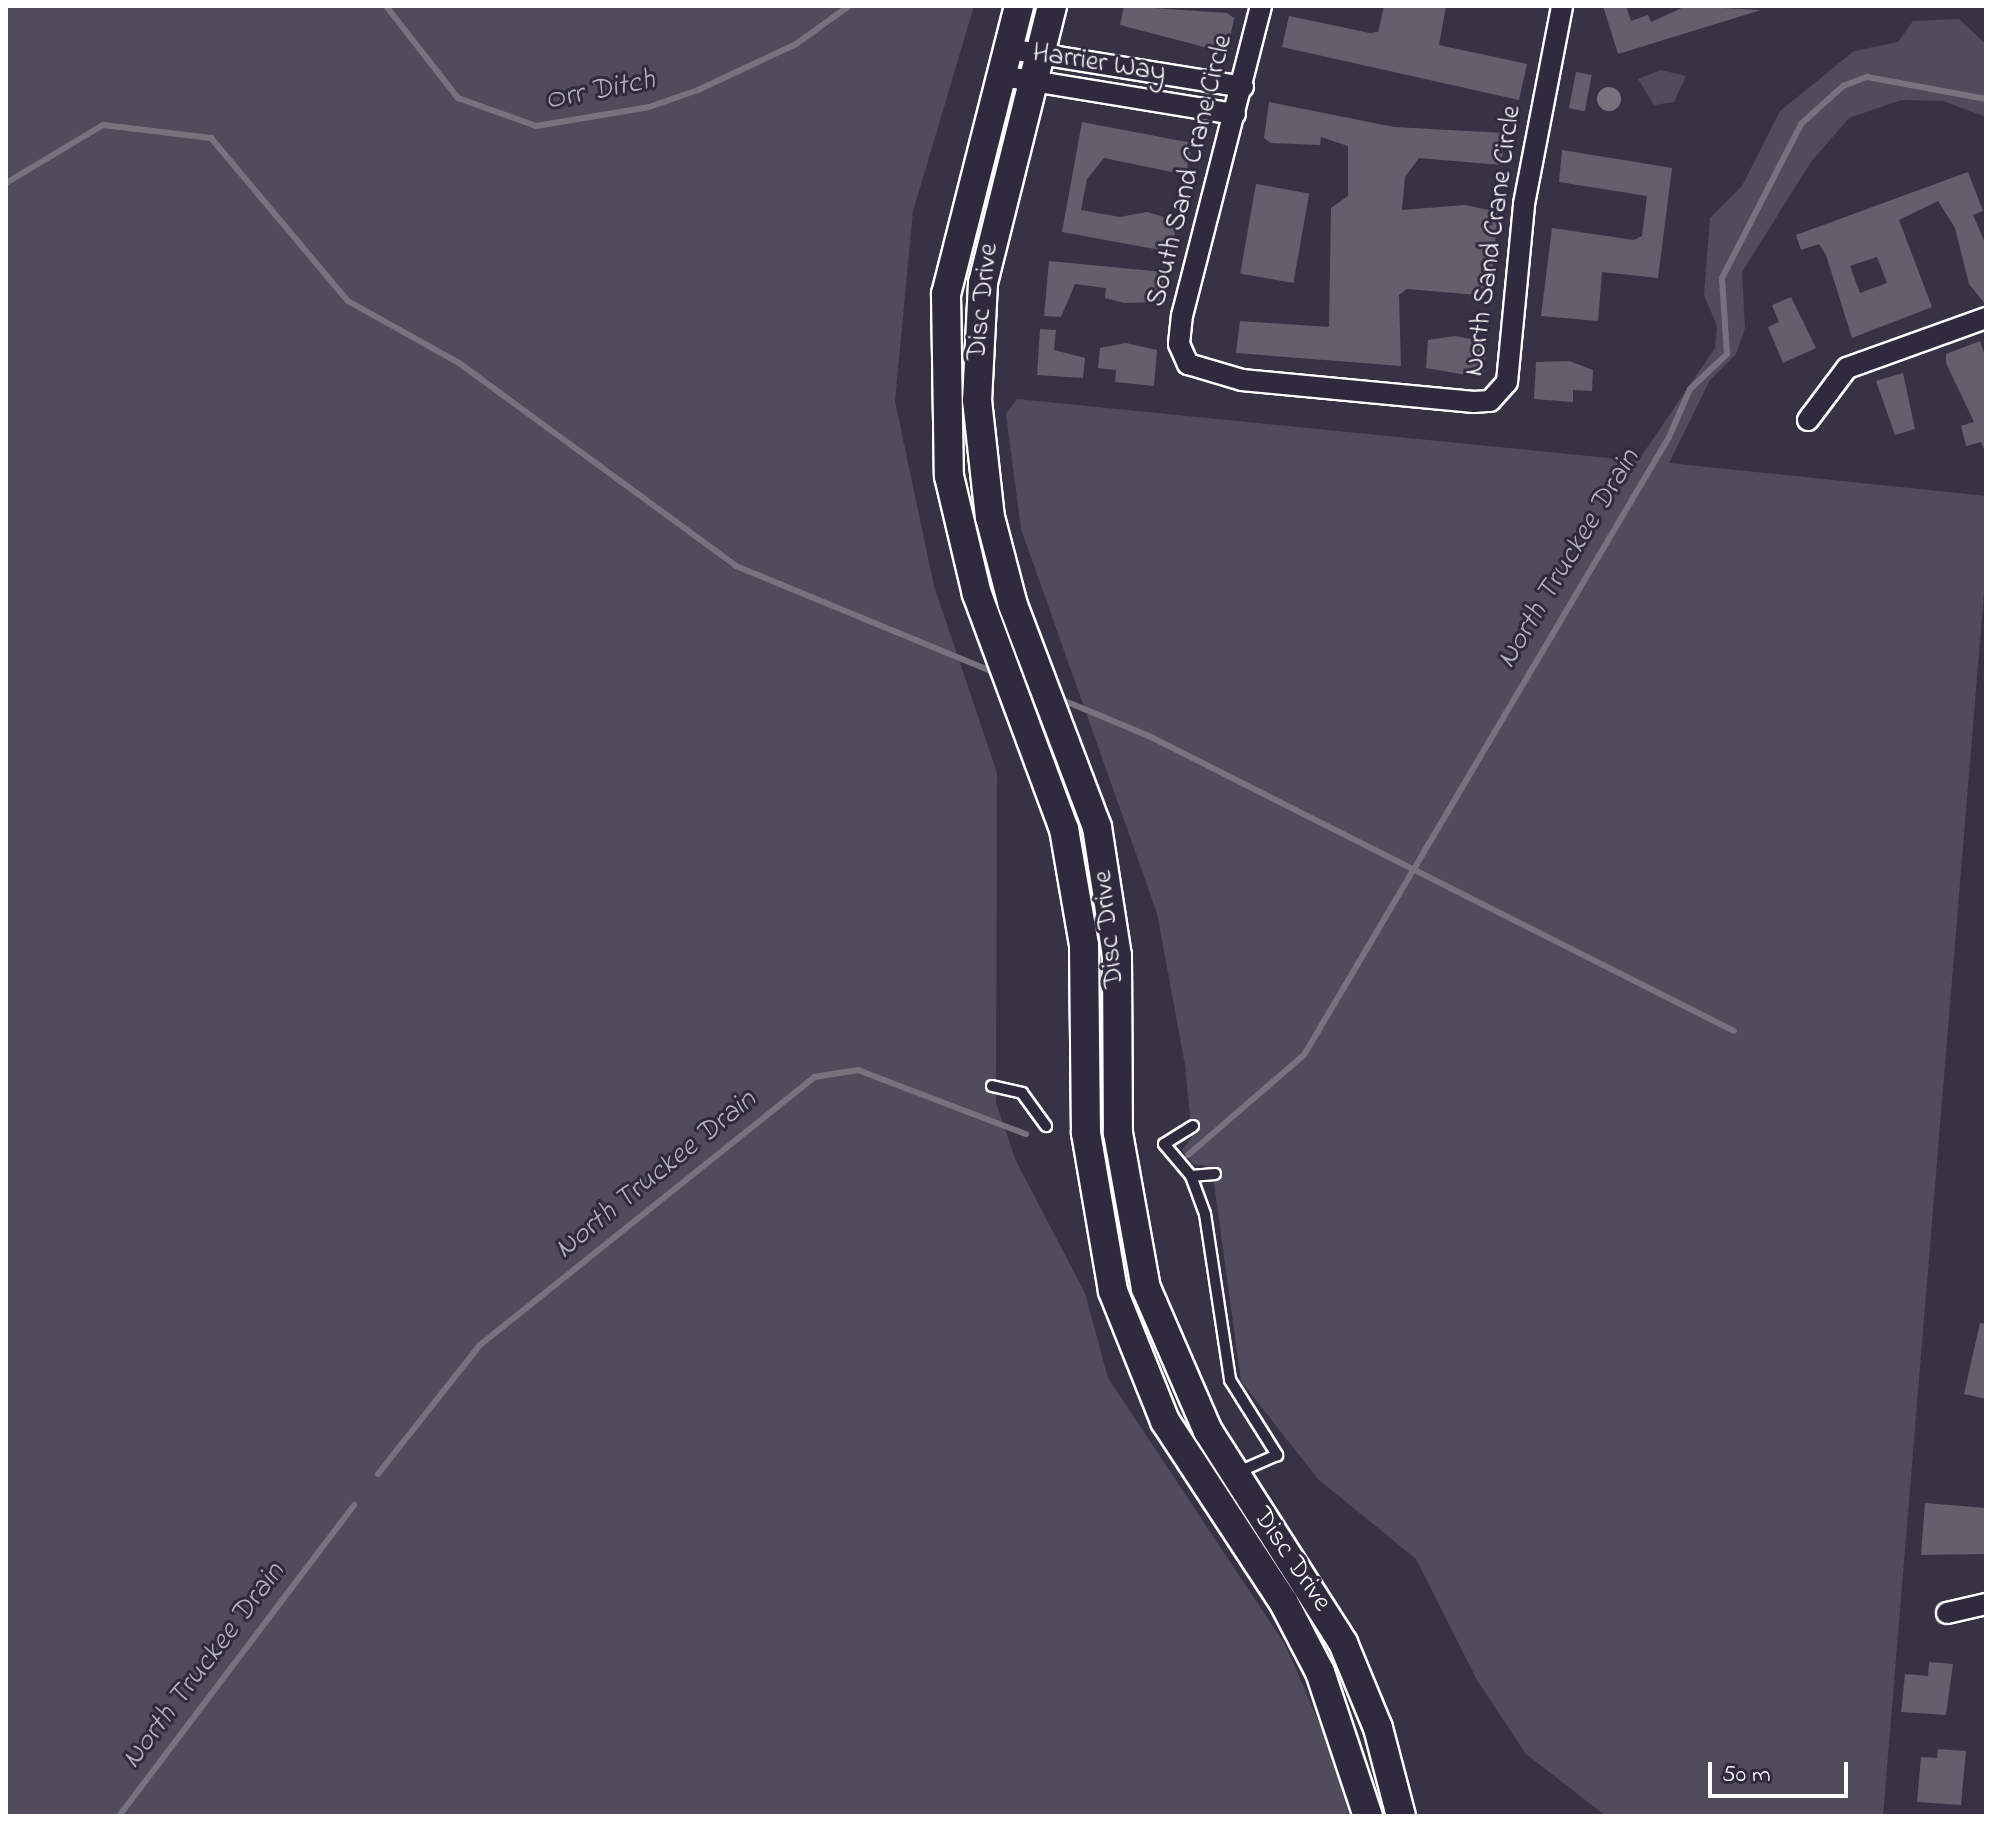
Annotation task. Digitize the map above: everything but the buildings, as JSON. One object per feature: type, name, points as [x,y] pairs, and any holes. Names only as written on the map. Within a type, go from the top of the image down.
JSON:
[{"type":"main road","name":"Disc Drive","points":[[1019,6],[950,269],[945,422],[977,594],[1050,782],[1077,895],[1086,989],[1085,1119],[1101,1244],[1130,1342],[1165,1421],[1283,1601],[1320,1672],[1368,1816]]},
{"type":"main road","name":"Disc Drive","points":[[1052,6],[983,283],[980,457],[999,562],[1075,755],[1100,841],[1117,956],[1118,1133],[1133,1242],[1171,1355],[1233,1474],[1324,1604],[1378,1728],[1401,1816]]},
{"type":"street","name":"South Sand Crane Circle","points":[[1261,6],[1243,87],[1219,156],[1179,344],[1188,364],[1207,375],[1361,391]]},
{"type":"street","name":"North Sand Crane Circle","points":[[1361,391],[1490,401],[1507,382],[1524,204],[1562,6]]},
{"type":"street","name":"Harrier Way","points":[[1009,49],[1243,87]]},
{"type":"street","name":"Harrier Way","points":[[1002,76],[1235,114]]},
{"type":"street","points":[[1808,420],[1847,368],[1986,318]]},
{"type":"street","points":[[1947,1613],[1986,1604]]},
{"type":"lane","points":[[1155,101],[1161,74]]},
{"type":"lane","points":[[992,1086],[1022,1093],[1046,1126]]},
{"type":"lane","points":[[1193,1126],[1164,1144],[1191,1176],[1205,1214],[1230,1380],[1277,1455],[1233,1474]]},
{"type":"lane","points":[[1191,1176],[1215,1174]]},
{"type":"shaded area","points":[[6,6],[974,6],[913,211],[895,401],[934,586],[997,773],[996,1103],[1016,1161],[1085,1293],[1108,1378],[1286,1646],[1331,1751],[1349,1816],[6,1816]]},
{"type":"shaded area","points":[[1959,19],[1986,44],[1986,117],[1943,101],[1901,100],[1849,118],[1811,162],[1742,272],[1745,328],[1736,354],[1710,380],[1669,463],[1986,496],[1986,568],[1883,1816],[1606,1816],[1526,1754],[1477,1680],[1416,1559],[1318,1479],[1241,1381],[1214,1183],[1208,1166],[1193,1164],[1182,1150],[1192,1137],[1185,1065],[1157,913],[1021,529],[1006,414],[1017,399],[1638,461],[1715,348],[1717,326],[1704,295],[1710,218],[1742,186],[1780,111],[1854,51],[1898,42],[1913,21]]},
{"type":"shaded area","points":[[1661,70],[1686,76],[1674,102],[1654,105],[1638,79]]},
{"type":"shaded area","points":[[1609,87],[1618,90],[1621,99],[1618,108],[1609,111],[1600,108],[1597,99],[1600,90]]},
{"type":"waterway","name":"Orr Ditch","points":[[386,6],[458,98],[536,126],[649,107],[698,90],[796,44],[849,6]]},
{"type":"waterway","name":"North Truckee Drain","points":[[1188,1155],[1304,1055],[1669,437],[1690,389],[1727,354],[1722,278],[1801,124],[1843,86],[1867,77],[1986,99]]},
{"type":"waterway","points":[[6,183],[103,125],[211,138],[348,301],[459,363],[736,566],[998,674]]},
{"type":"waterway","points":[[1060,699],[1149,736],[1734,1031]]},
{"type":"waterway","name":"North Truckee Drain","points":[[378,1474],[480,1345],[814,1077],[858,1070],[1026,1134]]},
{"type":"waterway","name":"North Truckee Drain","points":[[119,1816],[354,1505]]}]
